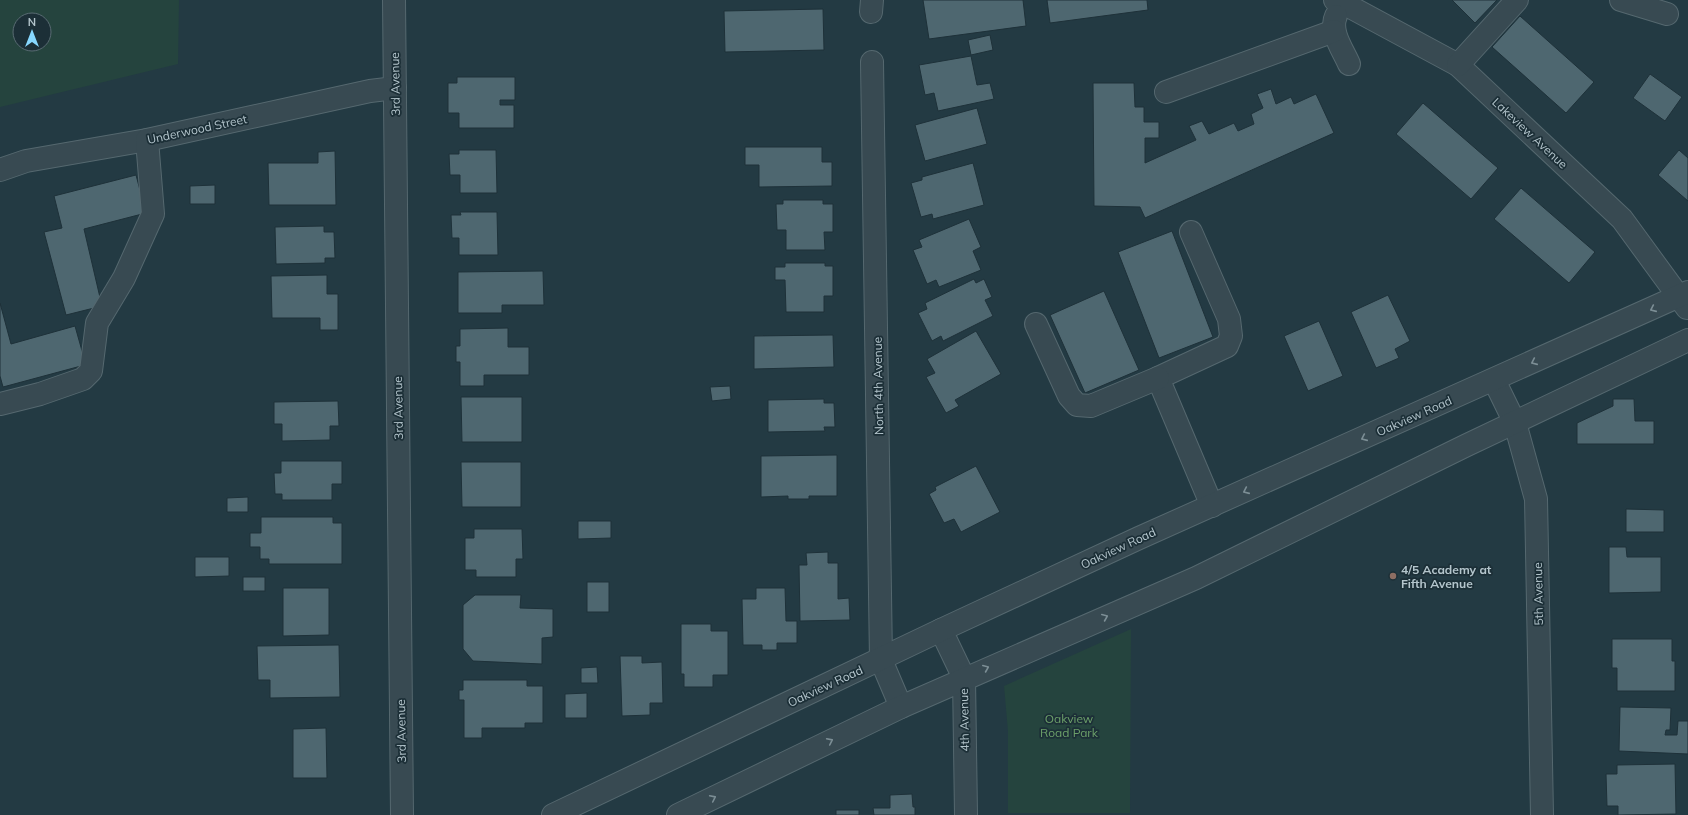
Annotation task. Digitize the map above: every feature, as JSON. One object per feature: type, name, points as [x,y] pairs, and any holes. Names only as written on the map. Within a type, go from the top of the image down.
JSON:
[{"type":"street","name":"3rd Avenue","points":[[394,0],[402,815]]},
{"type":"street","points":[[1458,65],[1517,0]]},
{"type":"street","points":[[1621,0],[1667,14]]},
{"type":"street","points":[[1338,1],[1333,22],[1334,31],[1349,64]]},
{"type":"street","name":"Lakeview Avenue","points":[[1338,1],[1458,65],[1622,219],[1685,300]]},
{"type":"street","points":[[1166,92],[1334,31]]},
{"type":"street","name":"North 4th Avenue","points":[[872,62],[881,660],[901,707]]},
{"type":"street","name":"Underwood Street","points":[[0,170],[26,161],[147,140],[370,91],[395,88]]},
{"type":"street","points":[[0,404],[40,394],[83,379],[91,370],[97,323],[124,278],[153,214],[147,140]]},
{"type":"street","points":[[1036,324],[1069,396],[1077,405],[1091,406],[1158,378],[1227,346],[1231,336],[1229,319],[1191,232]]},
{"type":"street","name":"Oakview Road","points":[[553,815],[881,660],[941,630],[1212,506],[1494,380],[1685,300]]},
{"type":"street","points":[[678,815],[964,678],[1196,578],[1467,445],[1688,340]]},
{"type":"street","points":[[1158,378],[1212,506]]},
{"type":"street","name":"5th Avenue","points":[[1494,380],[1515,423],[1536,499],[1542,815]]},
{"type":"street","name":"4th Avenue","points":[[941,630],[964,678],[966,815]]},
{"type":"green space","points":[[0,0],[179,0],[178,64],[0,107]]},
{"type":"green space","name":"Oakview Road Park","points":[[1131,629],[1130,813],[1008,813],[1008,731],[1004,686]]},
{"type":"building","points":[[923,0],[1023,0],[1026,26],[929,39]]},
{"type":"building","points":[[1047,0],[1147,0],[1148,10],[1050,23]]},
{"type":"building","points":[[1452,0],[1497,0],[1475,23]]},
{"type":"building","points":[[823,9],[824,50],[725,52],[724,11]]},
{"type":"building","points":[[1520,16],[1594,82],[1566,113],[1492,47]]},
{"type":"building","points":[[990,35],[993,50],[971,55],[968,40]]},
{"type":"building","points":[[971,56],[977,85],[990,83],[994,99],[938,111],[934,93],[925,95],[919,65]]},
{"type":"building","points":[[1650,74],[1682,97],[1665,121],[1633,98]]},
{"type":"building","points":[[457,77],[515,77],[515,100],[500,100],[500,105],[514,105],[514,128],[459,128],[459,113],[448,113],[448,83],[457,83]]},
{"type":"building","points":[[1093,83],[1134,83],[1135,107],[1144,107],[1144,122],[1159,122],[1159,138],[1145,138],[1145,163],[1196,140],[1189,126],[1202,121],[1209,134],[1234,123],[1238,131],[1254,124],[1251,114],[1263,108],[1257,94],[1271,89],[1276,104],[1291,97],[1294,104],[1316,94],[1334,133],[1145,218],[1140,207],[1094,206]]},
{"type":"building","points":[[1423,103],[1498,168],[1471,199],[1396,134]]},
{"type":"building","points":[[977,108],[987,144],[925,161],[915,125]]},
{"type":"building","points":[[745,147],[822,147],[822,162],[832,162],[832,186],[759,187],[759,165],[745,165]]},
{"type":"building","points":[[459,150],[496,150],[497,193],[460,193],[460,175],[450,175],[449,154],[459,154]]},
{"type":"building","points":[[1679,150],[1688,158],[1688,201],[1658,175]]},
{"type":"building","points":[[335,151],[336,205],[269,205],[268,163],[318,163],[318,152]]},
{"type":"building","points":[[973,163],[984,205],[933,219],[932,214],[921,217],[911,183],[922,180],[922,177]]},
{"type":"building","points":[[136,175],[146,213],[84,229],[102,306],[66,315],[44,232],[62,228],[54,196]]},
{"type":"building","points":[[215,185],[215,204],[190,204],[190,186]]},
{"type":"building","points":[[1521,188],[1595,252],[1569,283],[1494,219]]},
{"type":"building","points":[[783,200],[823,200],[823,204],[833,204],[833,232],[824,232],[825,250],[786,250],[786,230],[777,230],[776,204],[783,204]]},
{"type":"building","points":[[460,212],[497,212],[498,255],[459,255],[459,238],[452,238],[451,215],[461,215]]},
{"type":"building","points":[[969,219],[981,247],[973,251],[981,270],[939,287],[936,280],[927,284],[913,250],[922,247],[919,240]]},
{"type":"building","points":[[324,226],[324,232],[334,232],[335,258],[325,258],[325,263],[276,264],[275,227]]},
{"type":"building","points":[[1172,231],[1213,337],[1159,358],[1118,252]]},
{"type":"building","points":[[785,263],[825,263],[825,266],[833,266],[833,296],[824,296],[824,312],[786,312],[785,280],[775,280],[775,267],[785,267]]},
{"type":"building","points":[[543,271],[544,305],[502,305],[502,313],[458,313],[458,272]]},
{"type":"building","points":[[327,275],[327,294],[338,294],[338,330],[320,330],[320,318],[272,318],[271,276]]},
{"type":"building","points":[[974,279],[976,283],[984,279],[992,297],[985,300],[993,316],[943,341],[941,336],[932,341],[918,313],[927,309],[925,303]]},
{"type":"building","points":[[1104,291],[1139,370],[1085,393],[1050,315]]},
{"type":"building","points":[[1388,295],[1410,341],[1395,349],[1399,358],[1376,368],[1351,312]]},
{"type":"building","points":[[0,303],[11,344],[75,326],[84,358],[81,366],[3,387],[0,376]]},
{"type":"building","points":[[1319,321],[1343,376],[1308,391],[1284,336]]},
{"type":"building","points":[[508,328],[508,347],[529,347],[529,375],[484,375],[484,386],[460,386],[460,362],[456,362],[456,346],[460,346],[460,329]]},
{"type":"building","points":[[976,331],[1001,374],[955,400],[959,406],[946,413],[926,377],[935,373],[927,359]]},
{"type":"building","points":[[833,335],[834,367],[754,369],[754,336]]},
{"type":"building","points":[[730,386],[731,399],[712,401],[710,387]]},
{"type":"building","points":[[461,397],[522,397],[522,442],[462,442]]},
{"type":"building","points":[[824,399],[824,403],[834,403],[835,427],[824,427],[825,431],[768,432],[768,400]]},
{"type":"building","points":[[1613,399],[1634,399],[1635,421],[1654,421],[1654,444],[1577,444],[1577,423],[1613,406]]},
{"type":"building","points":[[338,401],[339,426],[330,426],[330,440],[282,441],[282,424],[274,424],[274,402]]},
{"type":"building","points":[[837,455],[837,496],[809,496],[809,499],[788,499],[788,496],[761,497],[761,456]]},
{"type":"building","points":[[281,461],[342,461],[342,484],[332,484],[332,500],[282,500],[282,494],[275,494],[274,473],[281,473]]},
{"type":"building","points":[[461,462],[521,462],[521,507],[462,507]]},
{"type":"building","points":[[976,466],[1000,512],[961,532],[954,519],[944,523],[929,494],[936,490],[935,487]]},
{"type":"building","points":[[248,497],[248,512],[227,512],[227,498]]},
{"type":"building","points":[[1626,509],[1664,510],[1664,532],[1626,532]]},
{"type":"building","points":[[261,517],[333,517],[333,523],[342,523],[342,564],[269,564],[269,559],[260,559],[260,547],[250,547],[250,533],[261,533]]},
{"type":"building","points":[[578,521],[611,521],[611,538],[578,539]]},
{"type":"building","points":[[474,529],[522,529],[523,559],[516,559],[516,577],[476,577],[476,570],[465,570],[465,538],[474,538]]},
{"type":"building","points":[[1609,547],[1626,547],[1627,557],[1661,557],[1661,592],[1609,593]]},
{"type":"building","points":[[828,552],[828,563],[838,563],[838,599],[849,598],[850,620],[800,621],[799,565],[807,565],[806,553]]},
{"type":"building","points":[[195,557],[229,557],[229,576],[195,577]]},
{"type":"building","points":[[243,577],[265,577],[265,591],[243,591]]},
{"type":"building","points":[[587,582],[609,582],[609,612],[587,612]]},
{"type":"building","points":[[283,588],[329,588],[329,635],[283,636]]},
{"type":"building","points":[[756,588],[785,588],[786,621],[797,621],[797,643],[777,643],[777,650],[762,650],[762,645],[743,645],[742,599],[756,599]]},
{"type":"building","points":[[475,595],[521,595],[520,608],[553,609],[553,637],[542,638],[542,664],[473,661],[463,649],[463,605]]},
{"type":"building","points":[[681,624],[711,624],[711,631],[728,631],[728,675],[713,675],[713,687],[684,687],[684,674],[681,674]]},
{"type":"building","points":[[1612,639],[1672,639],[1672,661],[1675,661],[1675,691],[1617,691],[1617,668],[1612,668]]},
{"type":"building","points":[[339,645],[340,697],[270,698],[270,680],[258,680],[257,646]]},
{"type":"building","points":[[620,656],[642,656],[642,663],[662,662],[663,703],[650,703],[650,715],[622,716]]},
{"type":"building","points":[[597,667],[598,683],[581,683],[581,668]]},
{"type":"building","points":[[463,680],[527,680],[527,686],[543,686],[543,723],[525,723],[525,728],[482,728],[482,738],[464,738],[464,700],[459,700],[459,690],[463,690]]},
{"type":"building","points":[[587,693],[587,718],[565,718],[565,694]]},
{"type":"building","points":[[1620,707],[1671,708],[1670,730],[1666,730],[1665,735],[1677,735],[1678,721],[1688,721],[1688,754],[1619,751]]},
{"type":"building","points":[[326,728],[327,778],[293,778],[293,729]]},
{"type":"building","points":[[1675,764],[1676,814],[1618,815],[1618,806],[1607,806],[1606,774],[1617,774],[1617,765]]},
{"type":"building","points":[[912,794],[915,815],[874,815],[873,808],[890,808],[890,795]]},
{"type":"building","points":[[836,810],[859,810],[859,815],[836,815]]},
{"type":"place","name":"4/5 Academy at Fifth Avenue","points":[[1393,576]]}]
